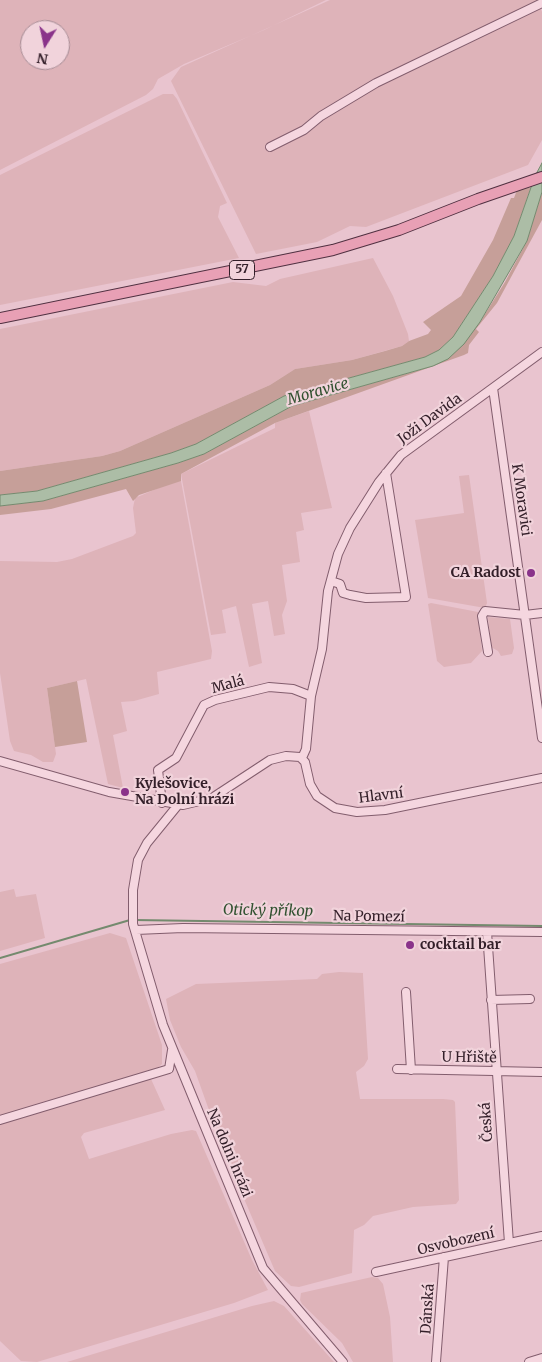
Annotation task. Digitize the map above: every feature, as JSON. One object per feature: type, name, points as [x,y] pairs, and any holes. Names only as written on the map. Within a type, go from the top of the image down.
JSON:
[{"type":"main road","name":"57","points":[[0,318],[333,250],[399,230],[542,177]]},
{"type":"street","points":[[270,148],[304,130],[310,123],[376,83],[542,3]]},
{"type":"street","name":"Joži Davida","points":[[302,758],[306,749],[311,696],[322,649],[331,580],[338,554],[350,528],[386,473],[401,455],[542,352]]},
{"type":"street","name":"K Moravici","points":[[493,388],[525,615]]},
{"type":"street","points":[[331,580],[340,584],[343,593],[350,595],[366,598],[406,597],[386,473]]},
{"type":"street","points":[[488,652],[482,616],[484,611],[525,615],[542,612]]},
{"type":"street","points":[[525,615],[542,738]]},
{"type":"street","name":"Malá","points":[[162,803],[158,770],[176,758],[204,705],[215,700],[269,687],[293,689],[311,696]]},
{"type":"street","points":[[0,760],[109,792],[178,805],[197,803],[212,798],[275,758],[291,756],[302,758]]},
{"type":"street","name":"Hlavní","points":[[302,758],[305,762],[310,784],[317,796],[335,808],[350,812],[385,810],[542,778]]},
{"type":"street","name":"Na dolni hrázi","points":[[178,805],[140,854],[134,879],[133,924],[163,1026],[263,1268],[343,1362]]},
{"type":"street","name":"Na Pomezí","points":[[133,924],[183,928],[542,932]]},
{"type":"street","name":"Česká","points":[[487,932],[509,1243]]},
{"type":"street","points":[[406,992],[411,1070]]},
{"type":"street","points":[[491,1000],[530,1000]]},
{"type":"street","points":[[0,1120],[169,1069],[172,1048]]},
{"type":"street","name":"U Hřiště","points":[[396,1070],[542,1072]]},
{"type":"street","name":"Osvobození","points":[[376,1272],[542,1236]]},
{"type":"street","name":"Dánská","points":[[436,1362],[444,1258]]},
{"type":"street","points":[[529,1362],[542,1358]]},
{"type":"shaded area","points":[[0,0],[326,0],[264,30],[184,64],[158,79],[153,89],[146,95],[0,170]]},
{"type":"shaded area","points":[[330,0],[538,0],[542,12],[542,140],[528,165],[366,227],[350,226],[317,242],[256,254],[171,81],[181,67]]},
{"type":"shaded area","points":[[163,94],[173,94],[177,99],[227,203],[220,206],[218,217],[239,258],[0,305],[0,175]]},
{"type":"shaded area","points":[[531,187],[514,236],[493,276],[453,337],[439,350],[425,357],[284,396],[196,444],[171,453],[37,491],[0,495],[0,471],[102,456],[120,451],[270,385],[295,369],[352,360],[402,346],[409,341],[428,334],[431,330],[423,322],[461,296],[493,240],[511,198],[514,198],[517,190]]},
{"type":"shaded area","points":[[542,192],[542,220],[497,303],[476,329],[479,332],[469,345],[468,353],[464,355],[275,423],[181,474],[181,481],[139,495],[133,501],[126,489],[51,509],[0,515],[0,506],[43,501],[178,463],[204,454],[292,406],[433,366],[480,322],[505,282],[527,241]]},
{"type":"shaded area","points":[[373,258],[393,296],[408,334],[409,341],[402,346],[352,360],[295,369],[270,385],[120,451],[102,456],[0,471],[0,329],[233,282],[266,286],[280,279]]},
{"type":"shaded area","points":[[309,411],[332,508],[301,513],[304,530],[296,532],[300,562],[282,565],[287,601],[282,615],[285,634],[274,636],[268,601],[252,604],[262,663],[249,667],[236,606],[222,610],[226,633],[211,635],[181,474],[275,428],[275,423]]},
{"type":"shaded area","points":[[469,475],[487,603],[485,608],[428,598],[415,520],[464,513],[459,476]]},
{"type":"shaded area","points":[[177,480],[181,481],[212,651],[211,659],[157,672],[159,694],[134,701],[121,702],[127,731],[113,735],[123,788],[108,784],[86,679],[47,688],[56,754],[53,762],[43,762],[31,755],[14,751],[10,741],[0,673],[0,561],[57,562],[72,559],[133,536],[136,533],[133,508],[135,498]]},
{"type":"shaded area","points":[[428,604],[478,612],[482,651],[471,663],[444,667],[437,661]]},
{"type":"shaded area","points":[[488,617],[510,619],[514,648],[512,654],[501,656],[498,651],[491,647]]},
{"type":"shaded area","points":[[77,681],[87,742],[55,747],[47,688]]},
{"type":"shaded area","points":[[14,889],[16,897],[36,894],[45,938],[0,951],[0,892]]},
{"type":"shaded area","points":[[110,933],[126,938],[162,1045],[162,1064],[154,1071],[0,1117],[0,964]]},
{"type":"shaded area","points":[[339,972],[363,973],[368,1059],[364,1066],[356,1072],[360,1099],[443,1099],[455,1102],[459,1200],[456,1204],[413,1207],[373,1216],[364,1225],[354,1230],[352,1273],[299,1287],[291,1286],[275,1271],[224,1152],[195,1071],[181,1047],[170,1020],[166,999],[196,984],[317,979],[322,974]]},
{"type":"shaded area","points":[[151,1079],[165,1110],[84,1133],[81,1137],[89,1159],[171,1134],[196,1131],[252,1260],[268,1290],[234,1303],[37,1362],[21,1361],[0,1341],[0,1122]]},
{"type":"shaded area","points":[[372,1277],[378,1278],[383,1284],[390,1317],[393,1362],[353,1362],[342,1343],[300,1300],[301,1293]]},
{"type":"shaded area","points":[[274,1301],[284,1306],[334,1362],[67,1362],[252,1306]]},
{"type":"water","name":"Moravice","points":[[542,163],[542,192],[527,241],[480,322],[464,344],[448,359],[433,366],[292,406],[204,454],[178,463],[43,501],[0,506],[0,495],[37,491],[171,453],[196,444],[284,396],[425,357],[439,350],[453,337],[493,276],[514,236],[535,176]]},
{"type":"waterway","name":"Otický příkop","points":[[0,958],[130,920]]},
{"type":"waterway","name":"Otický příkop","points":[[134,920],[542,926]]},
{"type":"place","name":"CA Radost","points":[[531,573]]},
{"type":"place","name":"Kylešovice, Na Dolní hrázi","points":[[125,792]]},
{"type":"place","name":"cocktail bar","points":[[410,945]]}]
